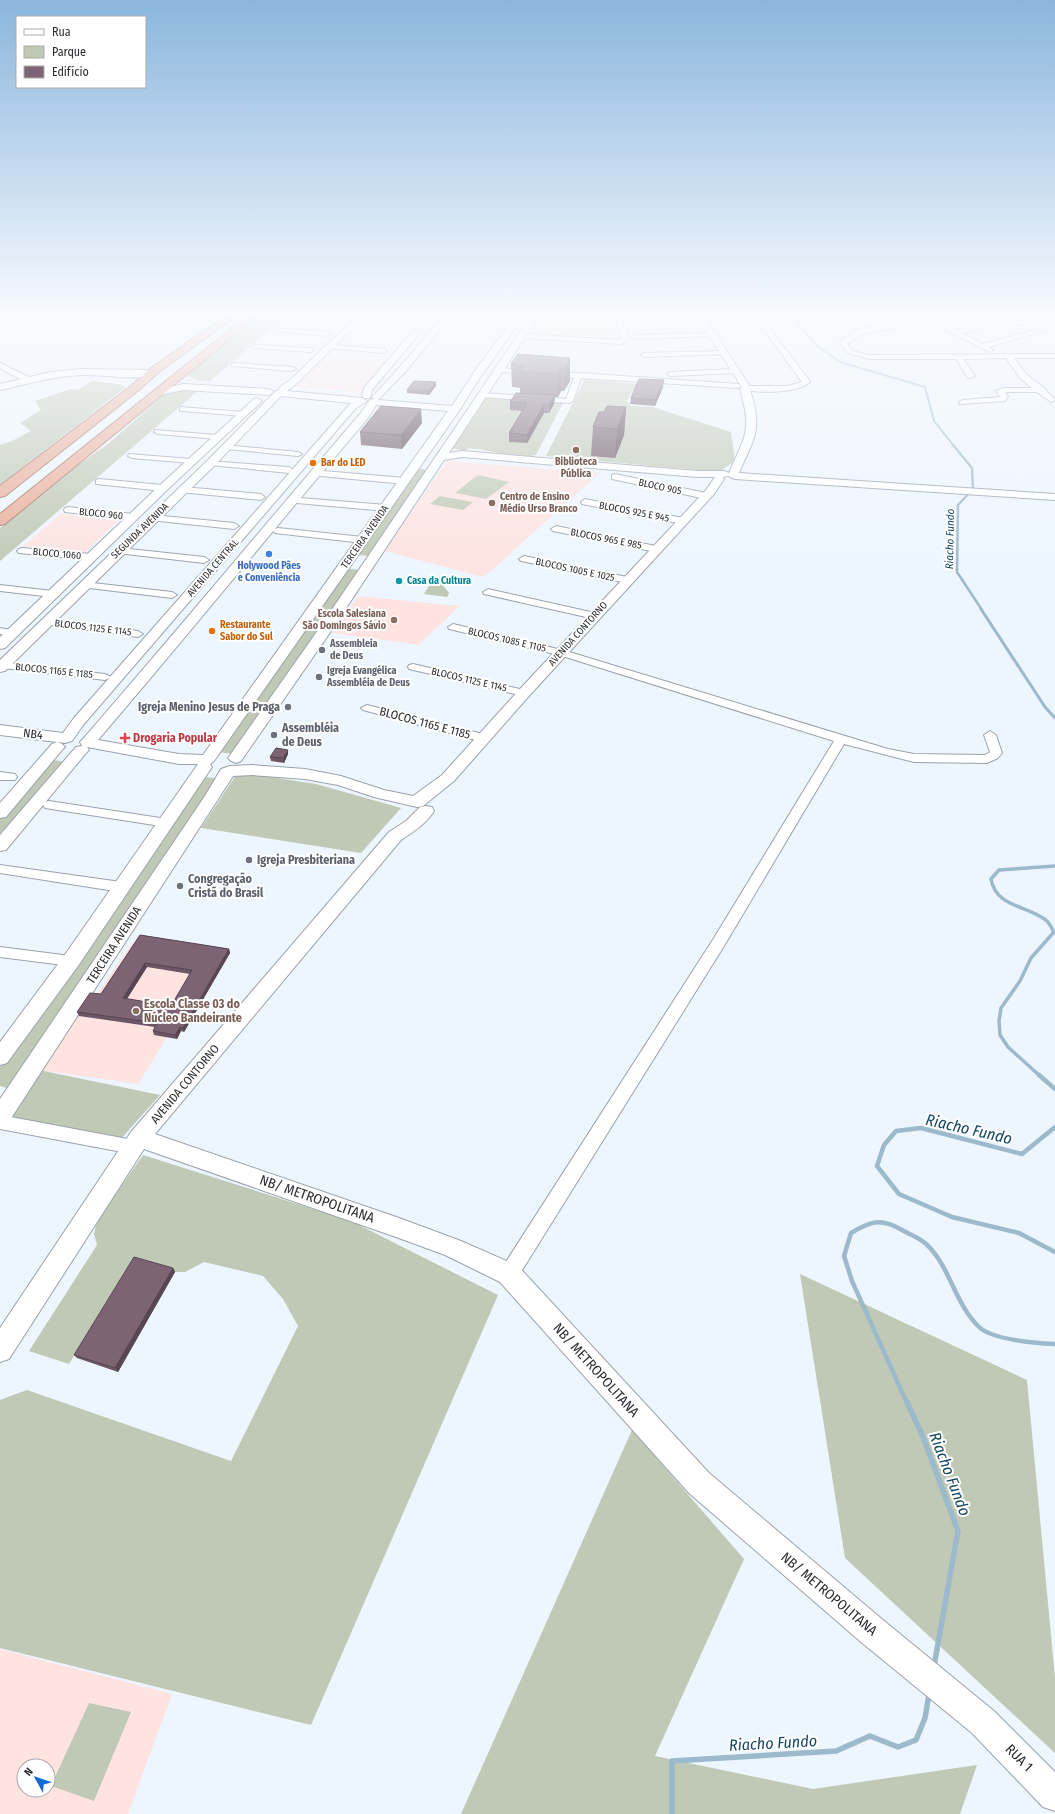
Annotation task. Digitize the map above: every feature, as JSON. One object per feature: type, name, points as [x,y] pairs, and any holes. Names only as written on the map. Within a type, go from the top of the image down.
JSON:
[{"type":"highway","points":[[0,493],[119,401]]},
{"type":"highway","points":[[2,512],[22,503],[148,401]]},
{"type":"street","name":"SEGUNDA AVENIDA","points":[[0,645],[6,632],[53,594],[217,437],[243,414],[262,401]]},
{"type":"street","name":"SEGUNDA AVENIDA","points":[[2,667],[219,455],[267,401]]},
{"type":"street","name":"AVENIDA CENTRAL","points":[[0,813],[205,577],[293,472],[353,406],[364,401]]},
{"type":"street","name":"AVENIDA CENTRAL","points":[[0,846],[317,474],[364,416],[369,401]]},
{"type":"street","points":[[397,401],[452,406]]},
{"type":"street","name":"TERCEIRA AVENIDA","points":[[2,1052],[71,961],[121,887],[167,823],[206,763],[405,481],[457,401]]},
{"type":"street","name":"TERCEIRA AVENIDA","points":[[3,1106],[479,401]]},
{"type":"street","points":[[729,476],[751,435],[753,419],[748,401]]},
{"type":"street","points":[[963,402],[981,401]]},
{"type":"street","points":[[183,410],[243,414]]},
{"type":"street","points":[[158,432],[217,437]]},
{"type":"street","points":[[132,456],[298,454]]},
{"type":"street","points":[[417,463],[422,466],[440,459],[462,454],[697,474],[1055,497]]},
{"type":"street","points":[[219,455],[293,472],[405,481]]},
{"type":"street","name":"AVENIDA CONTORNO","points":[[0,1350],[136,1142],[394,836],[412,825],[418,806],[443,787],[448,778],[483,738],[627,580],[708,494],[729,476]]},
{"type":"street","name":"BLOCO 905","points":[[615,477],[708,494]]},
{"type":"street","points":[[99,482],[163,488]]},
{"type":"street","points":[[183,490],[261,497]]},
{"type":"street","points":[[300,501],[386,508]]},
{"type":"street","name":"BLOCOS 925 E 945","points":[[585,502],[683,521]]},
{"type":"street","name":"BLOCO 960","points":[[68,510],[133,517]]},
{"type":"street","points":[[153,518],[234,526]]},
{"type":"street","name":"BLOCOS 965 E 985","points":[[556,529],[656,549]]},
{"type":"street","points":[[278,531],[364,540]]},
{"type":"street","name":"BLOCO 1060","points":[[22,551],[91,557]]},
{"type":"street","points":[[120,551],[204,560]]},
{"type":"street","points":[[351,557],[368,564]]},
{"type":"street","name":"BLOCOS 1005 E 1025","points":[[524,559],[627,580]]},
{"type":"street","points":[[344,568],[368,564]]},
{"type":"street","points":[[205,577],[206,579],[222,584]]},
{"type":"street","points":[[69,578],[81,582],[89,581],[172,595]]},
{"type":"street","points":[[194,589],[222,584]]},
{"type":"street","points":[[0,588],[53,594]]},
{"type":"street","points":[[488,592],[594,616]]},
{"type":"street","name":"BLOCOS 1125 E 1145","points":[[48,622],[138,634]]},
{"type":"street","name":"BLOCOS 1085 E 1105","points":[[452,627],[562,653],[841,740],[914,758],[987,758],[994,756],[996,753],[990,735]]},
{"type":"street","name":"BLOCOS 1165 E 1185","points":[[2,667],[105,677]]},
{"type":"street","name":"BLOCOS 1125 E 1145","points":[[413,667],[524,693]]},
{"type":"street","name":"BLOCOS 1165 E 1185","points":[[367,708],[483,738]]},
{"type":"street","name":"NB4","points":[[0,730],[61,742]]},
{"type":"street","points":[[61,742],[79,736],[86,738],[85,746],[206,763],[224,754],[232,765],[322,777],[358,786],[380,794],[395,803],[418,806]]},
{"type":"street","name":"NB4","points":[[0,738],[61,742]]},
{"type":"street","points":[[509,1274],[719,942],[794,815],[841,740]]},
{"type":"street","points":[[49,805],[167,823]]},
{"type":"street","points":[[0,869],[121,887]]},
{"type":"street","points":[[0,952],[71,961]]},
{"type":"street","points":[[3,1106],[136,1142]]},
{"type":"street","name":"NB/ METROPOLITANA","points":[[136,1142],[399,1228],[453,1248],[509,1274],[698,1483],[872,1631],[983,1722]]},
{"type":"street","name":"RUA 1","points":[[983,1722],[1055,1794]]},
{"type":"shaded area","name":"Centro de Ensino Médio Urso Branco","points":[[447,461],[600,473],[484,577],[384,551]]},
{"type":"shaded area","points":[[61,514],[118,521],[85,552],[23,546]]},
{"type":"shaded area","name":"Escola Salesiana São Domingos Sávio","points":[[358,596],[460,606],[418,645],[333,633]]},
{"type":"shaded area","name":"Escola Classe 03 do Núcleo Bandeirante","points":[[132,943],[228,954],[172,1029],[138,1084],[39,1070],[90,993],[97,994]]},
{"type":"shaded area","points":[[0,1649],[172,1694],[128,1814],[0,1814]]},
{"type":"green space","points":[[35,401],[108,401],[0,485],[0,445],[12,441],[31,431],[20,423],[41,410]]},
{"type":"green space","points":[[157,401],[187,401],[0,561],[0,528],[67,473],[109,443]]},
{"type":"green space","points":[[483,401],[537,401],[563,403],[536,455],[519,456],[468,448],[466,451],[450,448]]},
{"type":"green space","points":[[574,401],[627,401],[631,406],[653,407],[731,432],[735,461],[719,472],[546,456]]},
{"type":"green space","points":[[416,468],[427,470],[371,556],[356,555]]},
{"type":"green space","points":[[478,475],[509,482],[486,499],[455,493]]},
{"type":"green space","points":[[440,496],[473,502],[463,510],[430,504]]},
{"type":"green space","points":[[345,568],[359,570],[234,754],[217,752]]},
{"type":"green space","points":[[432,581],[442,584],[449,593],[447,597],[424,594]]},
{"type":"green space","points":[[48,759],[65,762],[0,838],[0,815]]},
{"type":"green space","points":[[238,772],[316,784],[401,808],[361,853],[201,828]]},
{"type":"green space","points":[[199,776],[219,779],[7,1088],[0,1086],[0,1055]]},
{"type":"green space","points":[[39,1070],[160,1095],[120,1140],[8,1119]]},
{"type":"green space","points":[[143,1155],[351,1221],[498,1295],[311,1725],[0,1648],[0,1400],[27,1390],[231,1461],[298,1326],[283,1299],[263,1276],[204,1262],[185,1272],[167,1272],[134,1257],[69,1364],[29,1351],[97,1245],[94,1234],[97,1221]]},
{"type":"green space","points":[[800,1274],[1027,1380],[1055,1678],[1055,1753],[845,1558]]},
{"type":"green space","points":[[632,1430],[744,1559],[655,1756],[813,1789],[977,1765],[960,1814],[461,1814]]},
{"type":"green space","points":[[89,1703],[131,1712],[94,1801],[56,1788],[56,1775]]},
{"type":"building","points":[[511,401],[552,401],[549,405],[544,404],[527,435],[509,433],[527,403],[510,402]]},
{"type":"building","points":[[381,406],[421,409],[401,435],[360,432]]},
{"type":"building","points":[[607,406],[626,407],[617,429],[593,427],[599,412],[604,412]]},
{"type":"building","points":[[276,748],[288,750],[283,758],[270,757]]},
{"type":"building","points":[[140,935],[229,949],[183,1028],[180,1027],[175,1035],[153,1031],[157,1023],[77,1012],[90,993],[101,994]],"holes":[[[145,963],[192,970],[171,1006],[123,998]]]},
{"type":"building","points":[[134,1257],[173,1268],[115,1368],[74,1355]]},
{"type":"waterway","name":"Riacho Fundo","points":[[929,401],[934,421],[954,446]]},
{"type":"waterway","name":"Riacho Fundo","points":[[953,445],[972,468],[973,489],[958,505],[957,572],[982,610]]},
{"type":"waterway","name":"Riacho Fundo","points":[[981,609],[1045,707],[1055,718]]},
{"type":"waterway","name":"Riacho Fundo","points":[[1040,1076],[1008,1047],[1000,1035],[999,1021],[1001,1008],[1020,981],[1031,958],[1054,932],[1047,921],[1006,901],[999,896],[991,879],[999,870],[1055,866]]},
{"type":"waterway","name":"Riacho Fundo","points":[[1039,1075],[1055,1089]]},
{"type":"waterway","name":"Riacho Fundo","points":[[1055,1127],[1022,1154],[921,1128],[896,1131],[884,1145],[877,1166],[899,1194],[952,1217],[1019,1233],[1055,1252]]},
{"type":"waterway","name":"Riacho Fundo","points":[[907,1403],[852,1281],[844,1256],[851,1233],[865,1225],[883,1222],[896,1227],[925,1243],[940,1262],[964,1307],[979,1327],[994,1335],[1004,1338],[1055,1344]]},
{"type":"waterway","name":"Riacho Fundo","points":[[907,1402],[923,1437],[958,1531],[934,1666]]},
{"type":"waterway","name":"Riacho Fundo","points":[[672,1814],[672,1761],[836,1751],[870,1736],[898,1747],[916,1740],[925,1718],[929,1694]]},
{"type":"place","name":"Biblioteca Pública","points":[[576,450]]},
{"type":"place","name":"Bar do LED","points":[[313,463]]},
{"type":"place","name":"Centro de Ensino Médio Urso Branco","points":[[492,503]]},
{"type":"place","name":"Holywood Pães e Conveniência","points":[[269,554]]},
{"type":"place","name":"Casa da Cultura","points":[[399,581]]},
{"type":"place","name":"Escola Salesiana São Domingos Sávio","points":[[394,620]]},
{"type":"place","name":"Restaurante Sabor do Sul","points":[[212,631]]},
{"type":"place","name":"Assembleia de Deus","points":[[322,650]]},
{"type":"place","name":"Igreja Evangélica Assembléia de Deus","points":[[319,677]]},
{"type":"place","name":"Igreja Menino Jesus de Praga","points":[[288,707]]},
{"type":"place","name":"Assembléia de Deus","points":[[274,735]]},
{"type":"place","name":"Drogaria Popular","points":[[125,738]]},
{"type":"place","name":"Igreja Presbiteriana","points":[[249,860]]},
{"type":"place","name":"Congregação Cristã do Brasil","points":[[180,886]]},
{"type":"place","name":"Escola Classe 03 do Núcleo Bandeirante","points":[[136,1011]]}]
